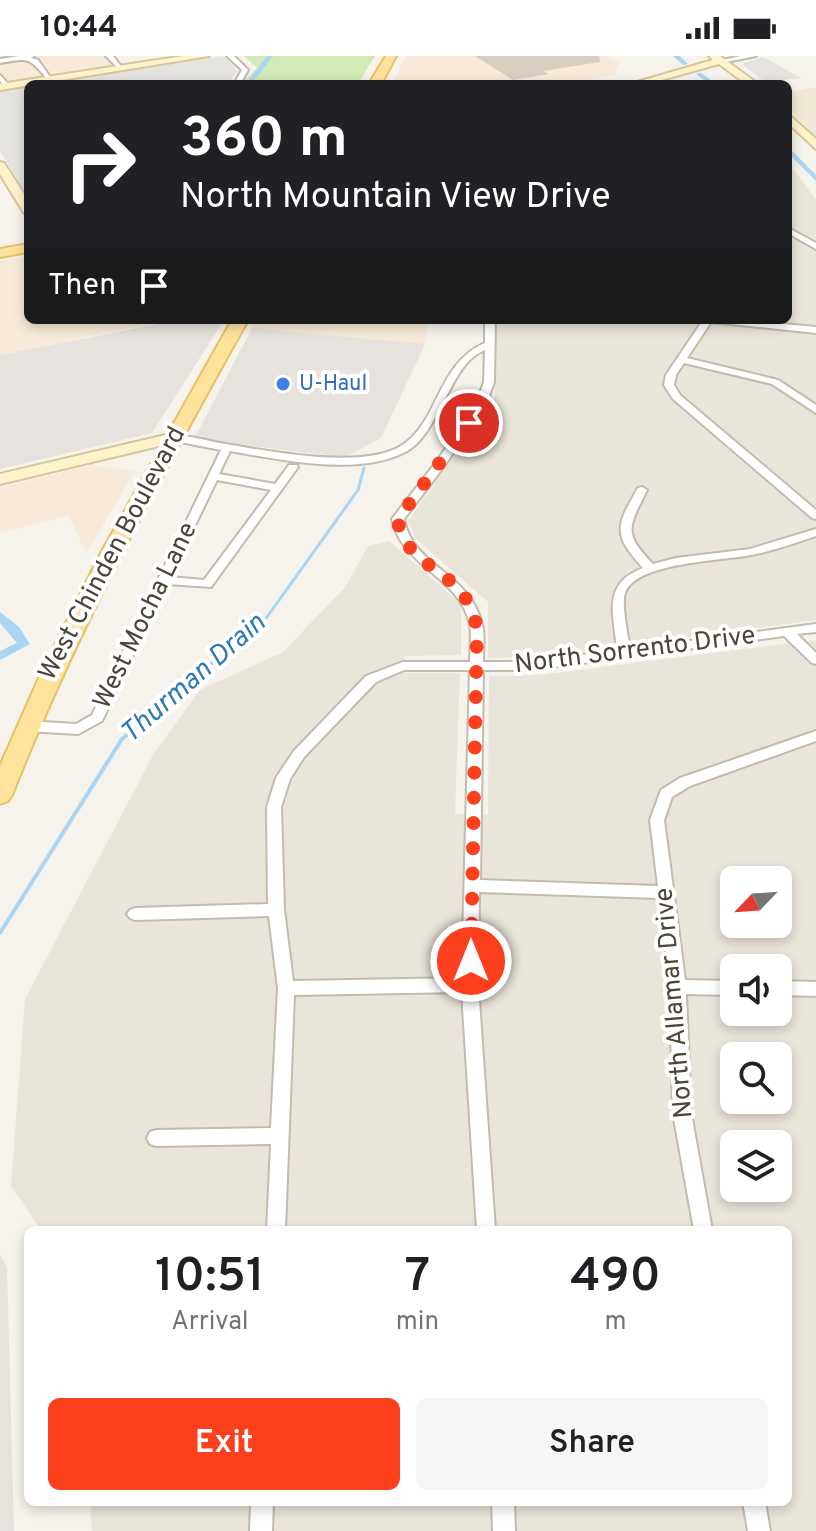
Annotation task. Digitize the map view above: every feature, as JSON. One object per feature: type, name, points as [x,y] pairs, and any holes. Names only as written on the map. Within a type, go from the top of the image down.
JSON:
[{"type":"main road","points":[[377,80],[391,56]]},
{"type":"main road","points":[[0,253],[24,249]]},
{"type":"main road","name":"West Chinden Boulevard","points":[[0,795],[26,726],[93,583],[238,324]]},
{"type":"street","points":[[109,56],[121,68]]},
{"type":"street","points":[[38,80],[204,56]]},
{"type":"street","points":[[230,56],[245,70],[239,80]]},
{"type":"street","points":[[656,80],[702,66],[717,58],[753,56]]},
{"type":"street","points":[[0,61],[28,57],[36,61],[50,79]]},
{"type":"street","points":[[717,58],[747,80]]},
{"type":"street","points":[[2,83],[24,81]]},
{"type":"street","points":[[792,121],[816,146]]},
{"type":"street","points":[[0,165],[24,203]]},
{"type":"street","points":[[792,232],[816,247]]},
{"type":"street","points":[[486,1226],[470,985],[477,628],[473,612],[462,592],[405,543],[398,519],[482,402],[489,382],[490,324]]},
{"type":"street","points":[[707,324],[671,375],[669,385],[676,397],[816,516]]},
{"type":"street","points":[[752,324],[816,330]]},
{"type":"street","points":[[0,479],[174,438],[331,460],[372,458],[400,451],[415,440],[471,351],[488,345]]},
{"type":"street","points":[[681,359],[775,382],[816,410]]},
{"type":"street","name":"West Mocha Lane","points":[[26,726],[74,729],[95,720],[227,447]]},
{"type":"street","points":[[163,580],[207,584],[293,467]]},
{"type":"street","points":[[213,476],[278,488]]},
{"type":"street","points":[[642,490],[624,526],[623,535],[628,545],[651,569]]},
{"type":"street","points":[[624,654],[618,595],[620,588],[631,577],[686,560],[753,551],[816,532]]},
{"type":"street","name":"North Sorrento Drive","points":[[276,1226],[286,988],[276,910],[274,807],[283,778],[299,754],[371,679],[387,671],[422,664],[529,666],[816,628]]},
{"type":"street","points":[[788,633],[816,660]]},
{"type":"street","name":"North Allamar Drive","points":[[702,1226],[680,1102],[678,987],[657,820],[666,794],[685,782],[816,736]]},
{"type":"street","points":[[471,886],[666,892]]},
{"type":"street","points":[[135,914],[276,910]]},
{"type":"street","points":[[286,988],[470,985]]},
{"type":"street","points":[[678,987],[720,988]]},
{"type":"street","points":[[792,988],[816,989]]},
{"type":"street","points":[[156,1138],[281,1136]]},
{"type":"street","points":[[261,1531],[262,1506]]},
{"type":"street","points":[[503,1506],[504,1531]]},
{"type":"street","points":[[755,1506],[759,1531]]},
{"type":"shaded area","points":[[0,56],[107,56],[118,67],[24,80],[0,85]]},
{"type":"shaded area","points":[[223,56],[238,71],[231,80],[58,80]]},
{"type":"shaded area","points":[[406,56],[607,56],[619,63],[615,75],[584,80],[394,80]]},
{"type":"shaded area","points":[[762,57],[801,78],[762,80],[742,64]]},
{"type":"shaded area","points":[[24,85],[24,190],[0,151],[0,89]]},
{"type":"shaded area","points":[[816,87],[816,137],[792,112],[792,91]]},
{"type":"shaded area","points":[[792,167],[816,200],[816,620],[551,656],[488,658],[488,602],[415,538],[408,521],[495,398],[496,324],[792,324]]},
{"type":"shaded area","points":[[24,257],[24,324],[150,324],[0,355],[0,261]]},
{"type":"shaded area","points":[[158,324],[221,324],[152,433],[0,469],[0,355]]},
{"type":"shaded area","points":[[254,324],[428,324],[425,344],[252,328]]},
{"type":"shaded area","points":[[252,328],[425,344],[381,438],[345,457],[194,439]]},
{"type":"shaded area","points":[[92,465],[135,471],[86,554],[69,515],[0,533],[0,488]]},
{"type":"shaded area","points":[[389,541],[461,604],[461,655],[404,656],[405,673],[460,673],[455,814],[488,815],[489,676],[540,675],[816,640],[816,1531],[92,1531],[90,1506],[792,1506],[792,1226],[38,1226],[11,1186],[25,999],[154,753],[200,690],[283,652],[346,586],[368,546]]},
{"type":"shaded area","points":[[0,1254],[7,1267],[14,1531],[0,1531]]},
{"type":"green space","points":[[244,56],[375,56],[360,80],[245,80],[257,68]]},
{"type":"building","points":[[475,56],[599,56],[600,62],[543,71],[549,74],[513,80]]},
{"type":"waterway","points":[[252,80],[270,56]]},
{"type":"waterway","points":[[676,56],[685,64]]},
{"type":"waterway","points":[[699,74],[707,80]]},
{"type":"waterway","points":[[792,153],[816,179]]},
{"type":"waterway","name":"Thurman Drain","points":[[144,720],[267,617],[358,490],[364,468]]},
{"type":"waterway","points":[[0,616],[24,644],[0,656]]},
{"type":"waterway","name":"Thurman Drain","points":[[0,933],[122,739],[147,718]]},
{"type":"place","name":"U-Haul","points":[[283,384]]},
{"type":"route","points":[[469,423],[398,519],[405,543],[462,592],[473,612],[477,628],[471,961]]}]
